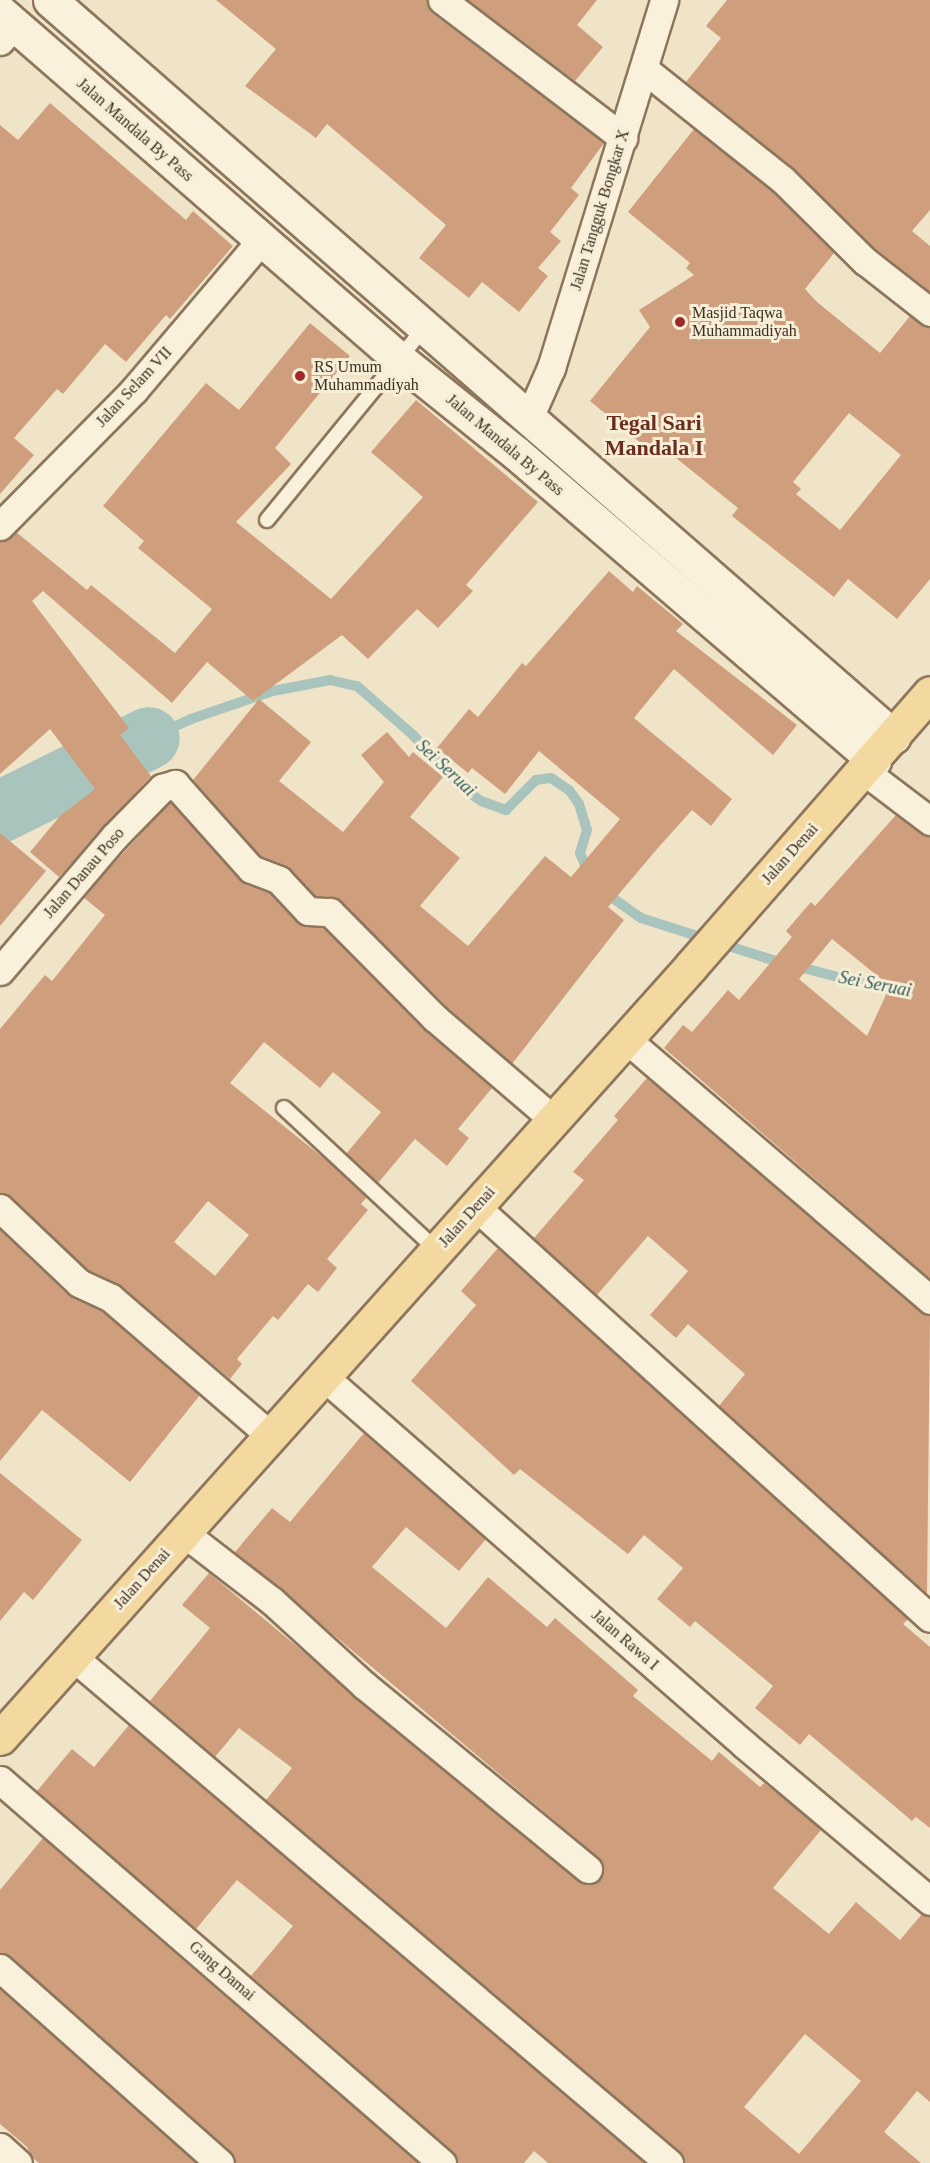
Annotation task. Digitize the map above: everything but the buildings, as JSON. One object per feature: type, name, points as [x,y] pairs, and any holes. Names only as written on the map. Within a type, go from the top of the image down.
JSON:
[{"type":"main road","name":"Jalan Denai","points":[[0,1738],[692,965],[930,693]]},
{"type":"street","points":[[50,0],[529,418],[877,756],[930,821]]},
{"type":"street","points":[[442,0],[623,138]]},
{"type":"street","name":"Jalan Tangguk Bongkar X","points":[[529,418],[551,368],[664,0]]},
{"type":"street","name":"Jalan Mandala By Pass","points":[[5,26],[261,240],[399,359],[516,453],[877,756]]},
{"type":"street","points":[[644,69],[782,179],[865,261],[930,312]]},
{"type":"street","name":"Jalan Selam VII","points":[[0,526],[134,390],[261,240]]},
{"type":"street","name":"Jalan Danau Poso","points":[[0,971],[114,837],[162,788],[175,784],[251,869],[279,880],[308,911],[330,912],[435,1018],[554,1120]]},
{"type":"street","points":[[626,1039],[930,1300]]},
{"type":"street","points":[[476,1207],[930,1618]]},
{"type":"street","points":[[0,1208],[79,1283],[111,1298],[271,1436]]},
{"type":"street","name":"Jalan Rawa I","points":[[324,1377],[745,1745],[930,1900]]},
{"type":"street","points":[[184,1533],[272,1601],[364,1685],[588,1869]]},
{"type":"street","points":[[73,1657],[669,2163]]},
{"type":"street","name":"Gang Damai","points":[[0,1780],[442,2163]]},
{"type":"street","points":[[0,1968],[220,2163]]},
{"type":"street","points":[[0,2147],[18,2163]]},
{"type":"lane","points":[[267,520],[425,327]]},
{"type":"lane","points":[[284,1108],[437,1250]]},
{"type":"waterway","name":"Sei Seruai","points":[[149,738],[191,719],[273,691],[330,680],[357,686],[413,735],[461,787],[481,801],[506,810],[536,780],[551,778],[569,790],[579,804],[587,830],[580,853],[590,876]]},
{"type":"waterway","name":"Sei Seruai","points":[[0,812],[149,738]]},
{"type":"waterway","name":"Sei Seruai","points":[[604,892],[641,918],[766,958],[856,982],[930,995]]},
{"type":"place","name":"Masjid Taqwa Muhammadiyah","points":[[680,322]]},
{"type":"place","name":"RS Umum Muhammadiyah","points":[[300,376]]},
{"type":"district","name":"Tegal Sari Mandala I","points":[[654,434]]}]
